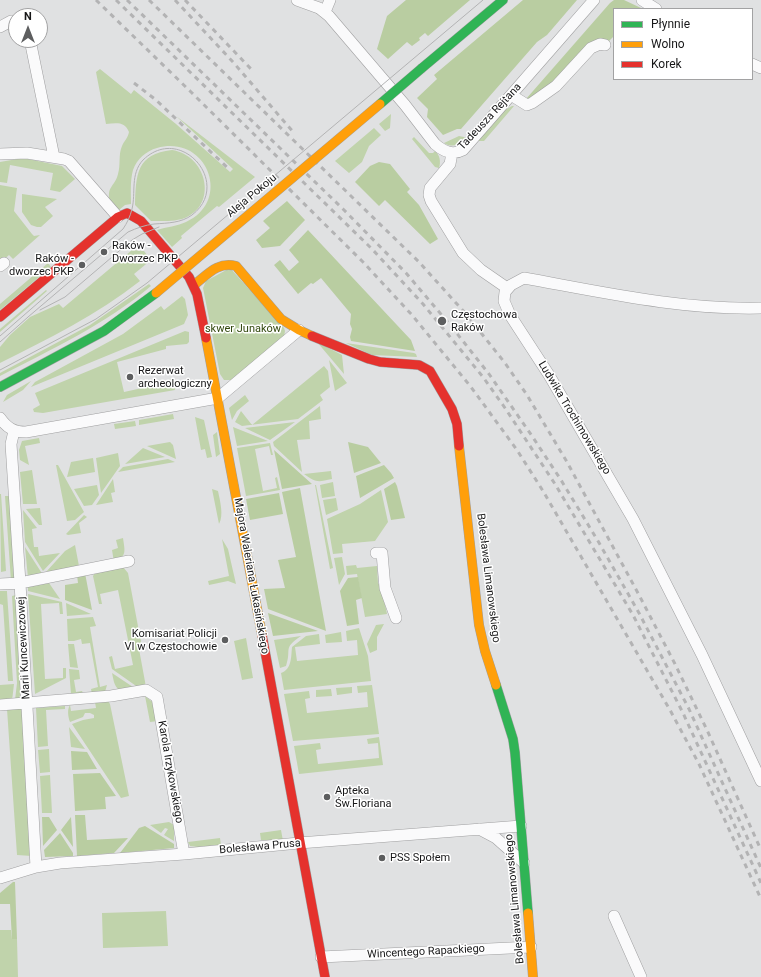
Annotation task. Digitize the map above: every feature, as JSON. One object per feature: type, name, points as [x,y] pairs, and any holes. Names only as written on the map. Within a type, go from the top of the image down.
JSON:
[{"type":"street","name":"Tadeusza Rejtana","points":[[297,0],[319,8],[325,12],[405,105],[435,144],[440,149],[452,153],[463,150],[594,0]]},
{"type":"street","points":[[325,12],[330,0]]},
{"type":"street","name":"Aleja Pokoju","points":[[0,386],[104,331],[156,293],[503,0]]},
{"type":"street","points":[[642,0],[654,8]]},
{"type":"street","points":[[511,95],[527,105],[532,103],[556,86],[591,48],[600,44],[605,45]]},
{"type":"street","points":[[32,48],[54,157]]},
{"type":"street","points":[[0,154],[27,153],[64,159],[118,217]]},
{"type":"street","points":[[452,153],[450,164],[430,188],[429,195],[431,201],[463,253],[481,270],[507,288],[524,278],[665,302],[737,309],[761,308]]},
{"type":"street","points":[[0,317],[118,217],[123,214],[131,214],[141,220],[194,285],[218,398]]},
{"type":"street","points":[[0,418],[14,431],[26,432],[218,398],[299,330],[281,319],[236,266],[231,264],[220,265],[194,285]]},
{"type":"street","name":"Ludwika Trochimowskiego","points":[[507,288],[504,301],[510,315],[549,375],[633,519],[702,655],[761,781]]},
{"type":"street","name":"Bolesława Limanowskiego","points":[[299,330],[369,359],[380,362],[419,365],[426,368],[430,371],[452,409],[457,424],[479,624],[485,651],[513,738],[533,977]]},
{"type":"street","name":"Majora Waleriana Łukasińskiego","points":[[218,398],[299,843],[325,977]]},
{"type":"street","name":"Marii Kuncewiczowej","points":[[14,431],[11,444],[36,866]]},
{"type":"street","points":[[376,553],[382,553],[385,588],[396,618]]},
{"type":"street","points":[[0,584],[20,583],[129,561]]},
{"type":"street","name":"Karola Irzykowskiego","points":[[26,703],[111,696],[146,690],[158,698],[184,854]]},
{"type":"street","points":[[0,705],[26,703]]},
{"type":"street","name":"Bolesława Prusa","points":[[0,878],[36,866],[60,863],[521,826]]},
{"type":"street","points":[[478,829],[496,838],[524,863]]},
{"type":"street","points":[[614,916],[641,977]]},
{"type":"street","name":"Wincentego Rapackiego","points":[[321,957],[531,947]]},
{"type":"green space","points":[[406,0],[470,0],[428,36],[425,33],[419,38],[420,40],[412,46],[407,42],[388,59],[377,49],[387,16]]},
{"type":"green space","points":[[523,0],[577,0],[547,35],[537,42],[461,129],[457,129],[443,135],[427,117],[428,109],[417,98],[437,79],[434,75]]},
{"type":"green space","points":[[614,0],[624,0],[641,8],[613,8],[613,37],[609,41],[602,41],[553,85],[530,102],[526,99]]},
{"type":"green space","points":[[100,69],[131,94],[134,90],[176,124],[230,172],[233,169],[176,116],[255,177],[181,236],[182,238],[172,247],[157,230],[186,222],[200,212],[208,200],[211,186],[208,172],[201,160],[189,151],[175,146],[157,148],[142,156],[133,170],[131,178],[131,204],[125,205],[119,210],[110,202],[109,193],[117,178],[121,149],[129,132],[123,124],[106,124],[96,72]]},
{"type":"green space","points":[[514,106],[484,141],[478,141],[505,110]]},
{"type":"green space","points":[[391,114],[390,128],[385,131],[379,124]]},
{"type":"green space","points":[[374,128],[381,135],[369,146],[362,162],[349,173],[335,161]]},
{"type":"green space","points":[[459,136],[467,139],[456,145],[447,145],[444,143]]},
{"type":"green space","points":[[414,137],[429,153],[433,153],[435,151],[438,154],[440,159],[439,168],[435,167],[412,139]]},
{"type":"green space","points":[[172,150],[184,154],[193,160],[200,169],[204,180],[205,191],[203,201],[197,210],[183,219],[151,221],[135,205],[136,184],[140,168],[151,156],[160,152]]},
{"type":"green space","points":[[23,158],[62,166],[75,179],[60,192],[50,190],[53,173],[10,165],[7,183],[0,182],[0,162]]},
{"type":"green space","points":[[379,162],[390,164],[410,189],[407,192],[419,205],[438,239],[430,244],[385,200],[379,206],[355,182],[370,166]]},
{"type":"green space","points":[[0,185],[17,188],[14,211],[34,236],[40,235],[13,259],[9,255],[0,263]]},
{"type":"green space","points":[[22,194],[57,199],[45,207],[53,216],[41,227],[31,225],[22,212]]},
{"type":"green space","points":[[287,201],[305,220],[280,246],[262,248],[256,240],[270,228],[263,221]]},
{"type":"green space","points":[[308,230],[411,340],[415,351],[351,341],[351,314],[321,278],[313,284],[311,283],[298,294],[274,265],[280,260],[289,271],[299,262],[289,250]]},
{"type":"green space","points":[[132,250],[144,251],[151,260],[134,274],[140,281],[89,316],[0,363],[0,347],[10,335],[30,317],[59,304],[63,308]]},
{"type":"green space","points":[[48,263],[51,267],[0,310],[0,304]]},
{"type":"green space","name":"skwer Junaków","points":[[230,268],[284,328],[285,331],[284,337],[231,380],[224,380],[220,374],[203,288],[206,281]]},
{"type":"green space","points":[[149,284],[151,286],[134,300],[97,324],[59,346],[0,376],[0,373],[90,325]]},
{"type":"green space","points":[[46,290],[47,291],[0,332],[0,329]]},
{"type":"green space","points":[[182,296],[185,299],[188,315],[184,324],[31,387],[35,382],[123,334],[161,306],[164,310]]},
{"type":"green space","points":[[185,331],[189,332],[189,342],[187,344],[166,346],[166,349],[117,362],[124,392],[156,385],[156,383],[173,379],[175,390],[43,413],[34,412],[33,409],[40,405],[35,393]]},
{"type":"green space","points":[[317,342],[342,355],[344,374]]},
{"type":"green space","points":[[346,343],[414,353],[417,357],[372,355]]},
{"type":"green space","points":[[329,360],[347,383],[335,391]]},
{"type":"green space","points":[[324,366],[328,371],[330,387],[320,395],[323,400],[298,419],[252,425]]},
{"type":"green space","points":[[31,381],[23,390],[3,402],[7,395]]},
{"type":"green space","points":[[245,395],[249,401],[237,411],[232,420],[229,408]]},
{"type":"green space","points":[[320,406],[321,419],[309,421],[310,439],[297,440],[302,472],[274,446],[273,442]]},
{"type":"green space","points":[[241,411],[252,425],[242,426],[235,422]]},
{"type":"green space","points":[[173,414],[174,419],[139,425],[139,420]]},
{"type":"green space","points":[[195,417],[204,420],[212,457],[207,458],[205,449],[201,450]]},
{"type":"green space","points":[[135,421],[136,426],[115,429],[114,424]]},
{"type":"green space","points":[[295,422],[270,440],[245,428]]},
{"type":"green space","points":[[233,427],[268,441],[237,446]]},
{"type":"green space","points":[[217,432],[220,454],[216,457],[213,435]]},
{"type":"green space","points":[[39,438],[40,443],[25,446],[29,465],[20,460],[19,450],[22,441]]},
{"type":"green space","points":[[170,442],[173,445],[176,459],[147,446]]},
{"type":"green space","points":[[348,442],[368,447],[381,463],[354,473]]},
{"type":"green space","points":[[270,443],[273,455],[271,455],[269,446],[255,449],[263,491],[277,488],[275,478],[277,477],[280,490],[246,496],[237,448]]},
{"type":"green space","points":[[143,448],[165,457],[125,464]]},
{"type":"green space","points":[[274,450],[312,484],[282,489]]},
{"type":"green space","points":[[118,453],[120,466],[101,493],[96,458]]},
{"type":"green space","points":[[93,458],[95,472],[67,477],[71,462]]},
{"type":"green space","points":[[168,459],[175,462],[118,472],[123,467]]},
{"type":"green space","points":[[56,465],[58,465],[84,512],[75,520],[67,521]]},
{"type":"green space","points":[[384,465],[394,478],[360,498],[356,476]]},
{"type":"green space","points":[[32,470],[37,504],[23,504],[20,472]]},
{"type":"green space","points":[[331,471],[332,479],[323,481],[311,479],[304,474]]},
{"type":"green space","points":[[113,479],[115,492],[111,493],[113,502],[96,505]]},
{"type":"green space","points":[[333,482],[335,496],[322,498],[320,485]]},
{"type":"green space","points":[[395,482],[405,518],[391,520],[384,489]]},
{"type":"green space","points":[[97,485],[99,495],[92,505],[84,506],[74,489]]},
{"type":"green space","points":[[315,485],[333,568],[330,569]]},
{"type":"green space","points":[[300,488],[326,631],[268,609],[264,589],[285,588],[278,560],[296,557],[282,492]]},
{"type":"green space","points":[[212,489],[218,491],[220,499],[221,516],[219,524]]},
{"type":"green space","points":[[381,490],[388,522],[375,541],[342,544],[343,553],[333,554],[327,519],[360,504]]},
{"type":"green space","points":[[279,493],[283,514],[250,520],[246,499]]},
{"type":"green space","points":[[0,494],[6,571],[1,572]]},
{"type":"green space","points":[[5,496],[12,496],[16,581],[11,581]]},
{"type":"green space","points":[[336,498],[338,510],[326,515],[323,500]]},
{"type":"green space","points":[[40,508],[42,525],[39,525],[26,509]]},
{"type":"green space","points":[[23,510],[37,528],[32,529],[34,547],[38,547],[39,556],[60,553],[43,571],[25,542]]},
{"type":"green space","points":[[84,515],[87,517],[79,523],[81,533],[66,534]]},
{"type":"green space","points":[[123,538],[124,553],[121,558],[114,562],[112,550],[118,548],[116,540]]},
{"type":"green space","points":[[222,539],[228,549],[236,584],[228,581],[209,585],[208,581],[229,576]]},
{"type":"green space","points":[[75,545],[79,566],[46,572],[65,551]]},
{"type":"green space","points":[[25,547],[43,575],[28,578]]},
{"type":"green space","points":[[342,557],[345,574],[339,585],[334,558]]},
{"type":"green space","points":[[356,565],[357,568],[377,566],[378,583],[382,589],[387,614],[365,617],[357,574],[347,575],[346,566]]},
{"type":"green space","points":[[123,567],[128,573],[141,641],[139,649],[146,687],[139,688],[112,669],[109,657],[112,656],[115,669],[133,665],[118,590],[100,594],[102,604],[99,604],[93,576],[95,573]]},
{"type":"green space","points":[[85,573],[92,610],[65,600],[65,585],[78,583],[77,575]]},
{"type":"green space","points":[[358,577],[362,598],[356,600],[359,624],[347,626],[340,591],[348,578]]},
{"type":"green space","points":[[49,583],[60,599],[28,591],[28,587]]},
{"type":"green space","points":[[0,591],[7,591],[13,681],[8,681],[3,605],[0,604]]},
{"type":"green space","points":[[28,594],[62,602],[63,614],[60,614],[59,603],[41,604],[45,679],[63,678],[63,668],[66,668],[66,678],[35,694]]},
{"type":"green space","points":[[16,595],[22,690],[19,698],[15,700],[17,683],[12,596]]},
{"type":"green space","points":[[66,603],[91,614],[67,616]]},
{"type":"green space","points":[[268,613],[318,631],[273,636]]},
{"type":"green space","points":[[93,617],[96,626],[90,627],[100,687],[107,685],[105,692],[92,694],[91,689],[98,687],[90,643],[82,644],[81,639],[68,641],[67,619]]},
{"type":"green space","points":[[384,624],[377,637],[377,650],[370,653],[367,644],[376,625]]},
{"type":"green space","points":[[359,628],[368,656],[371,681],[284,690],[281,673],[289,666],[292,647],[306,636],[319,634],[320,644],[295,647],[297,661],[358,655],[357,640],[347,641],[346,631]]},
{"type":"green space","points":[[341,632],[342,642],[326,643],[325,635]]},
{"type":"green space","points":[[301,636],[289,646],[286,666],[280,668],[274,640]]},
{"type":"green space","points":[[246,638],[253,678],[242,680],[234,641]]},
{"type":"green space","points":[[68,644],[74,644],[78,668],[70,667]]},
{"type":"green space","points":[[69,669],[79,670],[80,679],[74,680],[76,692],[82,691],[83,693],[71,694]]},
{"type":"green space","points":[[112,673],[136,689],[122,692],[119,690],[114,682]]},
{"type":"green space","points":[[14,684],[12,701],[0,700],[0,685]]},
{"type":"green space","points":[[372,685],[379,734],[293,741],[284,694],[309,691],[310,698],[305,699],[307,713],[368,707],[367,692],[358,693],[357,686]]},
{"type":"green space","points":[[352,687],[352,693],[337,695],[336,688]]},
{"type":"green space","points":[[331,689],[332,696],[316,697],[316,690]]},
{"type":"green space","points":[[145,696],[155,704],[159,721],[150,722]]},
{"type":"green space","points":[[108,701],[110,704],[129,796],[121,798],[72,724],[94,718],[94,715],[85,713],[83,717],[70,722],[68,715],[70,705],[71,711],[96,708],[95,702]]},
{"type":"green space","points":[[65,706],[65,709],[46,710],[48,746],[38,747],[36,708]]},
{"type":"green space","points":[[22,708],[32,856],[17,855],[7,709]]},
{"type":"green space","points":[[69,727],[85,749],[71,747]]},
{"type":"green space","points":[[379,737],[383,765],[299,774],[294,746],[320,743],[321,749],[316,750],[318,764],[379,758],[378,743],[368,744],[367,739]]},
{"type":"green space","points":[[49,749],[50,772],[40,773],[38,750]]},
{"type":"green space","points":[[71,751],[87,752],[97,769],[72,770]]},
{"type":"green space","points":[[100,773],[116,796],[105,797],[106,809],[75,811],[73,774]]},
{"type":"green space","points":[[50,775],[52,813],[42,813],[40,776]]},
{"type":"green space","points":[[75,815],[85,815],[87,840],[128,838],[114,853],[77,856]]},
{"type":"green space","points":[[42,817],[49,817],[57,830],[43,846]]},
{"type":"green space","points":[[71,817],[73,847],[61,830]]},
{"type":"green space","points":[[169,822],[174,825],[174,841],[164,835],[168,829],[165,828],[161,833],[150,825]]},
{"type":"green space","points":[[145,826],[174,844],[174,848],[120,853],[139,828]]},
{"type":"green space","points":[[281,830],[283,841],[261,840],[260,833]]},
{"type":"green space","points":[[60,833],[73,853],[73,856],[45,857],[44,850]]},
{"type":"green space","points":[[220,838],[221,845],[198,847],[190,846],[188,842]]},
{"type":"green space","points":[[15,882],[17,939],[12,939],[10,904],[0,904],[0,893]]},
{"type":"green space","points":[[166,911],[168,946],[103,948],[102,913]]},
{"type":"green space","points":[[0,930],[11,930],[12,939],[17,939],[18,977],[0,977]]},
{"type":"tram line","points":[[0,370],[96,319],[147,283],[483,0]]},
{"type":"tram line","points":[[0,336],[123,229],[132,209],[136,171],[143,160],[158,150],[172,149],[186,153],[197,162],[205,174],[207,188],[203,202],[192,215],[179,221],[147,225],[128,232],[0,342]]},
{"type":"tram line","points":[[40,310],[65,297],[132,240],[159,227]]},
{"type":"railway","points":[[96,0],[363,262],[412,315],[471,387],[517,450],[543,491],[670,710],[699,764],[761,899]]},
{"type":"railway","points":[[116,0],[372,249],[423,304],[483,377],[555,484],[633,615],[683,713],[761,883]]},
{"type":"railway","points":[[127,0],[344,210],[406,273],[489,374],[561,480],[639,613],[689,709],[761,868]]},
{"type":"railway","points":[[149,0],[419,262],[466,314],[505,363],[527,395],[567,462],[639,595],[707,730],[761,850]]},
{"type":"railway","points":[[175,0],[233,62],[294,133]]},
{"type":"railway","points":[[185,0],[251,69]]},
{"type":"railway","points":[[134,83],[156,100],[230,170]]},
{"type":"traffic: fast","points":[[422,68],[503,0]]},
{"type":"traffic: fast","points":[[380,104],[422,68]]},
{"type":"traffic: fast","points":[[0,387],[104,331],[156,293]]},
{"type":"traffic: fast","points":[[496,685],[513,739],[515,753],[528,913]]},
{"type":"traffic: slow","points":[[156,293],[380,104]]},
{"type":"traffic: slow","points":[[194,285],[218,267],[224,265],[236,266],[281,319],[312,336]]},
{"type":"traffic: slow","points":[[206,338],[262,635]]},
{"type":"traffic: slow","points":[[459,446],[479,625],[485,651],[496,685]]},
{"type":"traffic: slow","points":[[528,913],[533,977]]},
{"type":"traffic: jam","points":[[0,317],[118,217],[127,213],[141,221],[189,277],[197,294],[206,338]]},
{"type":"traffic: jam","points":[[312,336],[369,359],[380,362],[419,365],[430,371],[452,409],[457,424],[459,446]]},
{"type":"traffic: jam","points":[[262,635],[325,977]]},
{"type":"place","name":"Raków - Dworzec PKP","points":[[104,252]]},
{"type":"place","name":"Raków - dworzec PKP","points":[[82,265]]},
{"type":"place","name":"Częstochowa Raków","points":[[442,321]]},
{"type":"place","name":"Rezerwat archeologiczny","points":[[130,377]]},
{"type":"place","name":"Komisariat Policji VI w Częstochowie","points":[[225,640]]},
{"type":"place","name":"Apteka Św.Floriana","points":[[327,797]]},
{"type":"place","name":"PSS Społem","points":[[382,858]]}]
